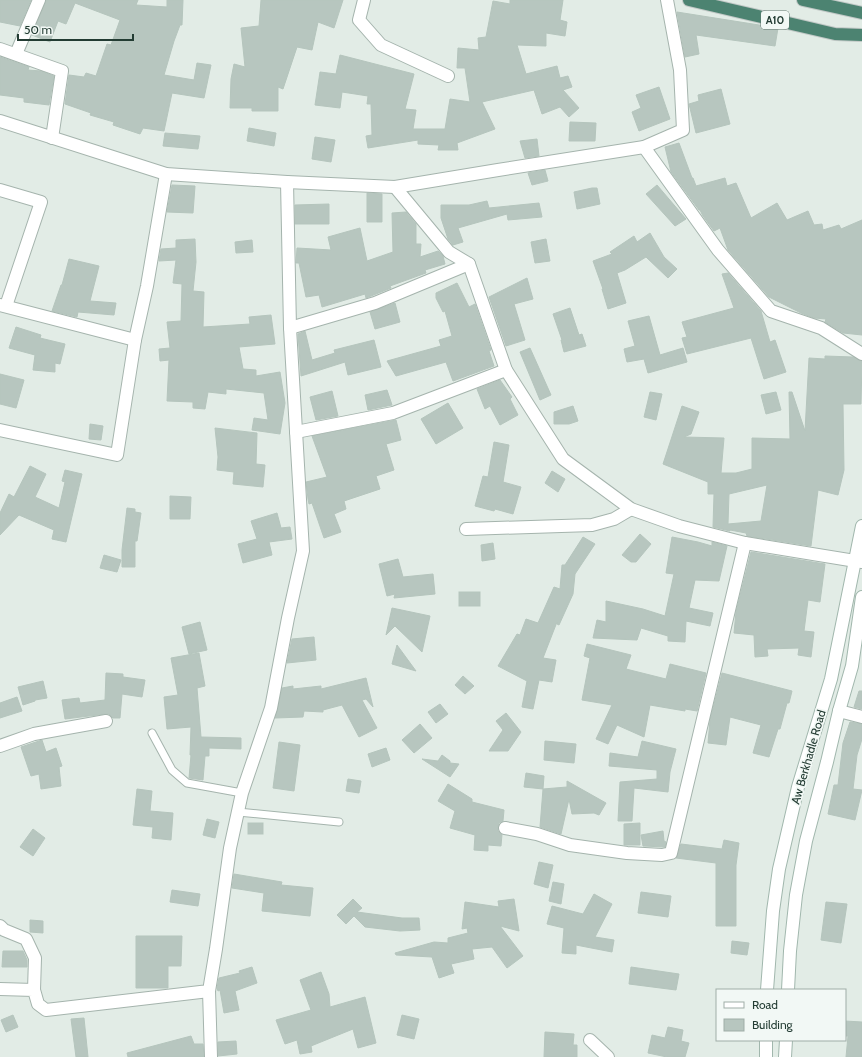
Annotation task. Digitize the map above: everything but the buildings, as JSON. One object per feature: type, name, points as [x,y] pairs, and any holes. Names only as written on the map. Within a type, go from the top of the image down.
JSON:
[{"type":"highway","name":"A10","points":[[689,0],[835,34],[862,36]]},
{"type":"highway","name":"A10","points":[[803,0],[862,13]]},
{"type":"street","points":[[16,54],[39,0]]},
{"type":"street","points":[[364,0],[359,20],[381,45],[448,76]]},
{"type":"street","points":[[0,121],[166,174],[394,187],[644,148],[683,130],[680,70],[667,0]]},
{"type":"street","points":[[0,49],[62,71],[52,138]]},
{"type":"street","points":[[644,148],[718,250],[771,311],[821,328],[862,354]]},
{"type":"street","points":[[0,430],[117,455],[135,340],[148,286],[166,174]]},
{"type":"street","points":[[211,1057],[209,991],[230,848],[242,793],[271,708],[288,618],[303,551],[290,328],[287,182]]},
{"type":"street","points":[[394,187],[449,252],[470,264],[506,370],[563,459],[631,509],[680,526],[745,543],[858,562]]},
{"type":"street","points":[[0,190],[40,202],[3,306],[135,340]]},
{"type":"street","points":[[290,328],[375,303],[470,264]]},
{"type":"street","points":[[296,432],[393,414],[506,370]]},
{"type":"street","points":[[466,529],[592,525],[614,519],[631,509]]},
{"type":"street","name":"Aw Berkhadle Road","points":[[767,989],[773,911],[779,869],[798,787],[831,679],[846,600],[858,562],[862,526]]},
{"type":"street","points":[[505,828],[537,834],[570,845],[662,855],[671,853],[745,543]]},
{"type":"street","points":[[846,600],[862,602]]},
{"type":"street","name":"Aw Berkhadle Road","points":[[788,989],[790,951],[799,880],[806,841],[852,666],[862,602]]},
{"type":"street","points":[[839,711],[862,717]]},
{"type":"street","points":[[0,746],[34,734],[106,721]]},
{"type":"street","points":[[0,926],[4,930],[26,939],[35,958],[34,990],[38,1004],[46,1010],[209,991]]},
{"type":"street","points":[[0,989],[34,990]]},
{"type":"street","points":[[590,1040],[608,1057]]},
{"type":"street","points":[[766,1041],[766,1057]]},
{"type":"street","points":[[785,1057],[786,1041]]},
{"type":"lane","points":[[152,733],[172,770],[187,783],[242,793]]},
{"type":"lane","points":[[238,812],[339,822]]}]
